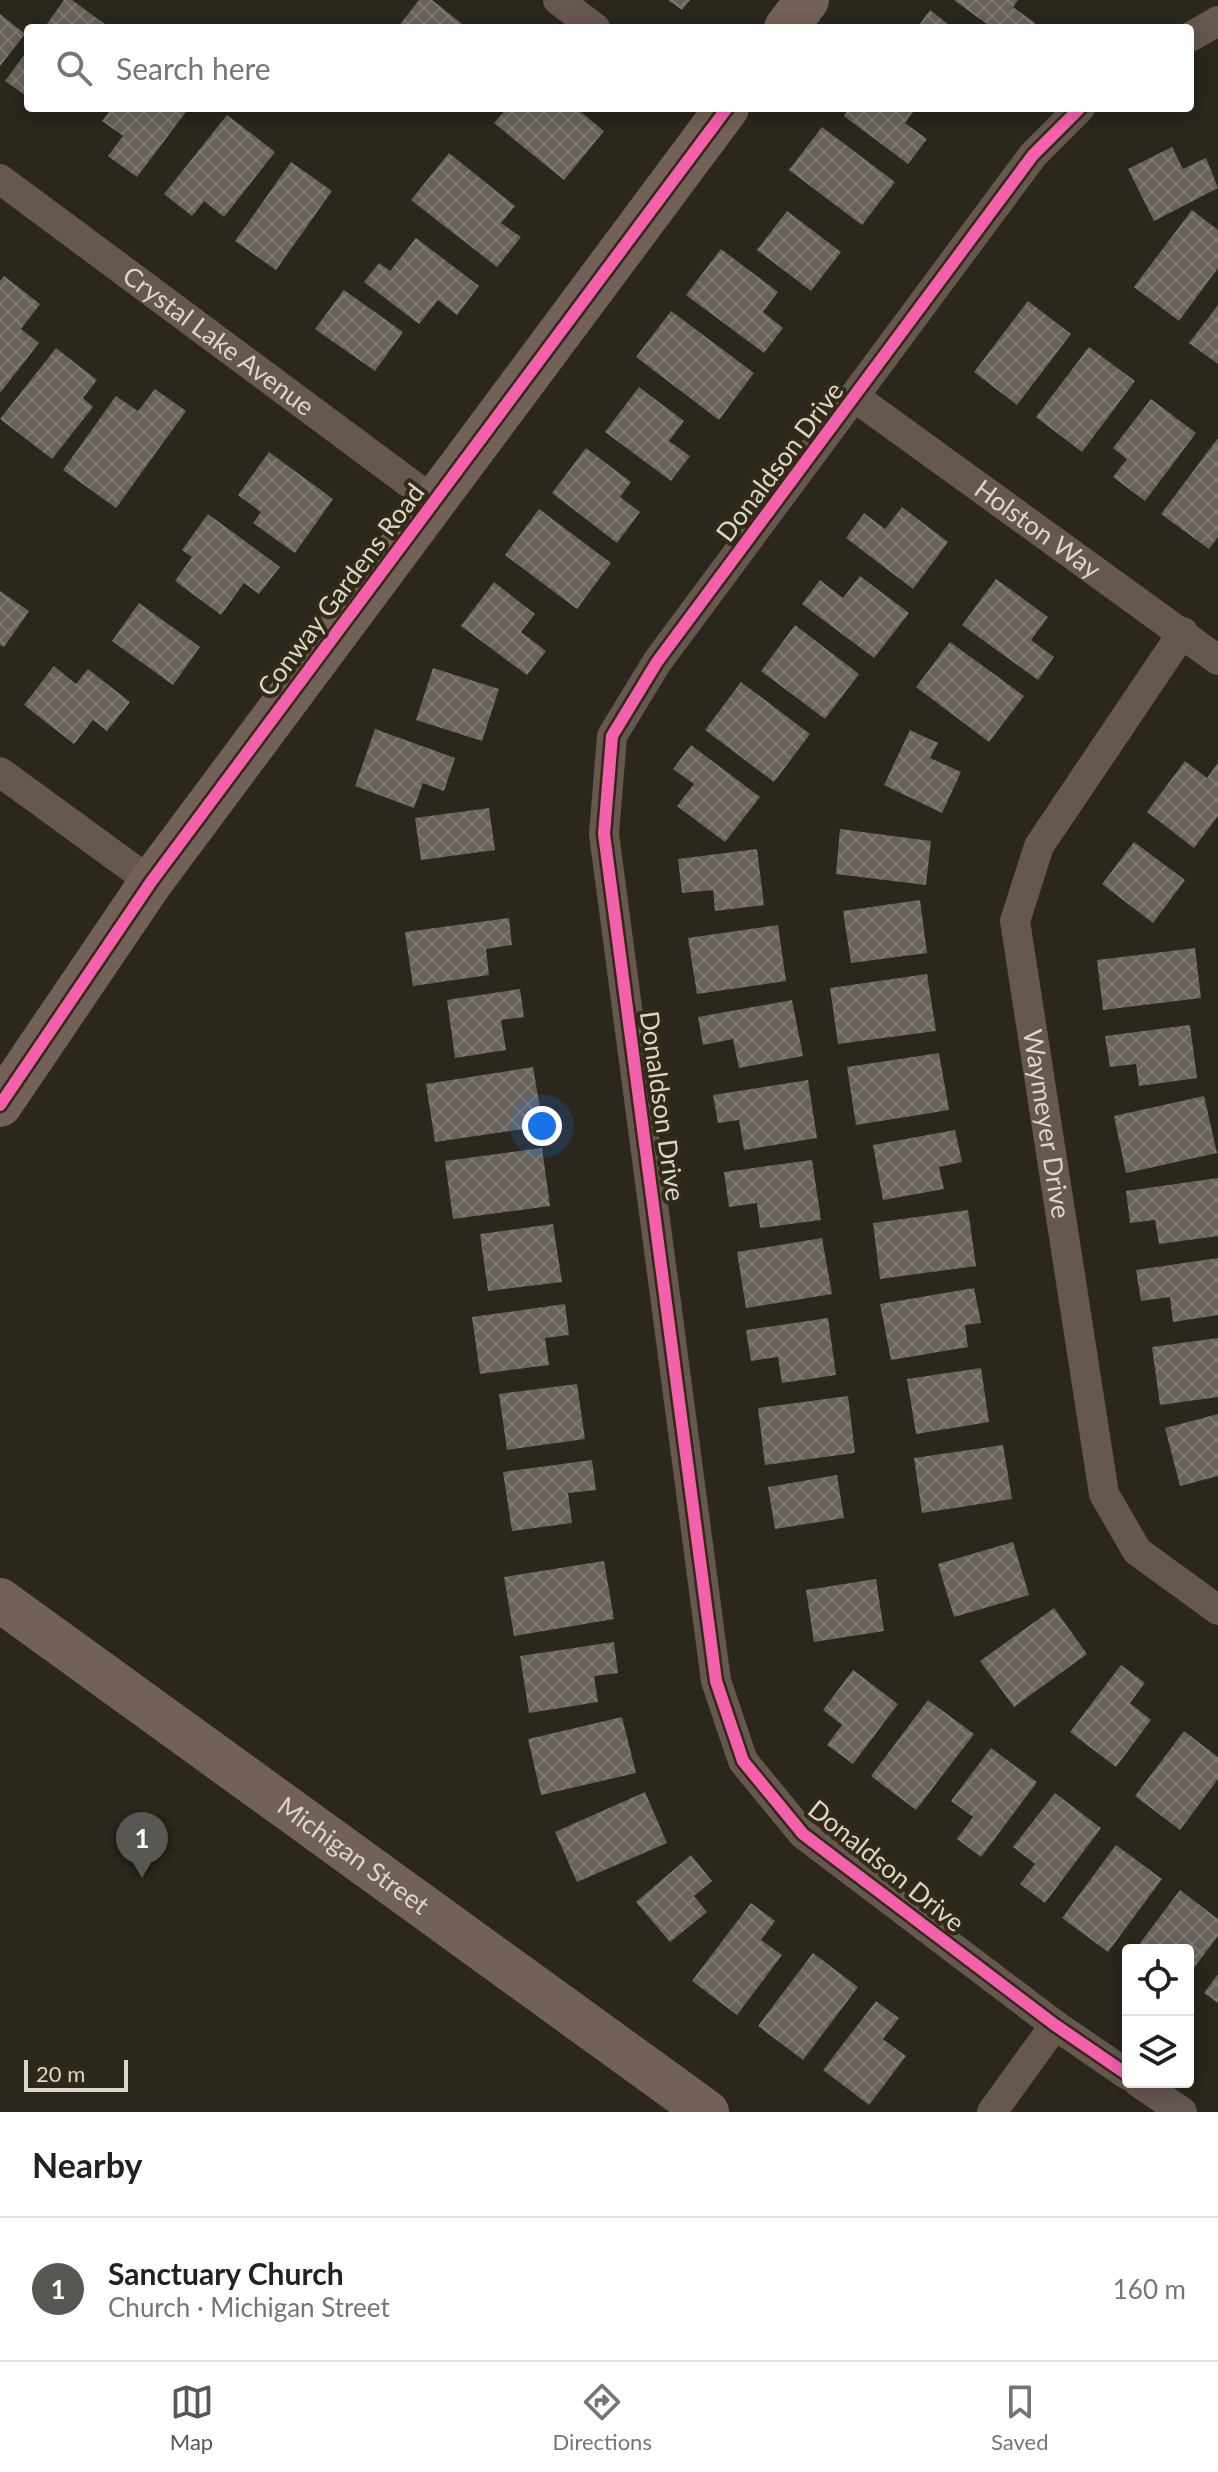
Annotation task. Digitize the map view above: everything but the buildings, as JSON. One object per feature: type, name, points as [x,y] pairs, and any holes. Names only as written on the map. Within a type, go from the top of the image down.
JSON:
[{"type":"street","points":[[558,0],[590,24]]},
{"type":"street","points":[[789,24],[807,0]]},
{"type":"street","points":[[1194,35],[1218,21]]},
{"type":"street","name":"Conway Gardens Road","points":[[0,1105],[151,882],[435,502],[716,112]]},
{"type":"street","name":"Donaldson Drive","points":[[1076,112],[1033,155],[856,398],[657,662],[612,736],[604,834],[716,1681],[743,1761],[803,1834],[1055,2025],[1122,2071]]},
{"type":"street","name":"Crystal Lake Avenue","points":[[0,179],[435,502]]},
{"type":"street","name":"Holston Way","points":[[856,398],[1218,660]]},
{"type":"street","name":"Waymeyer Drive","points":[[1183,632],[1039,846],[1015,921],[1104,1494],[1137,1551],[1218,1610]]},
{"type":"street","points":[[0,772],[151,882]]},
{"type":"street","name":"Michigan Street","points":[[0,1600],[707,2112]]},
{"type":"street","points":[[992,2112],[1055,2025]]},
{"type":"street","points":[[1147,2088],[1182,2112]]},
{"type":"cycle path","points":[[0,1105],[151,882],[724,112]]},
{"type":"cycle path","points":[[1076,112],[1033,155],[657,662],[612,736],[604,834],[716,1681],[743,1761],[803,1834],[1055,2025],[1122,2071]]},
{"type":"place","name":"Sanctuary Church","points":[[142,1878]]}]
